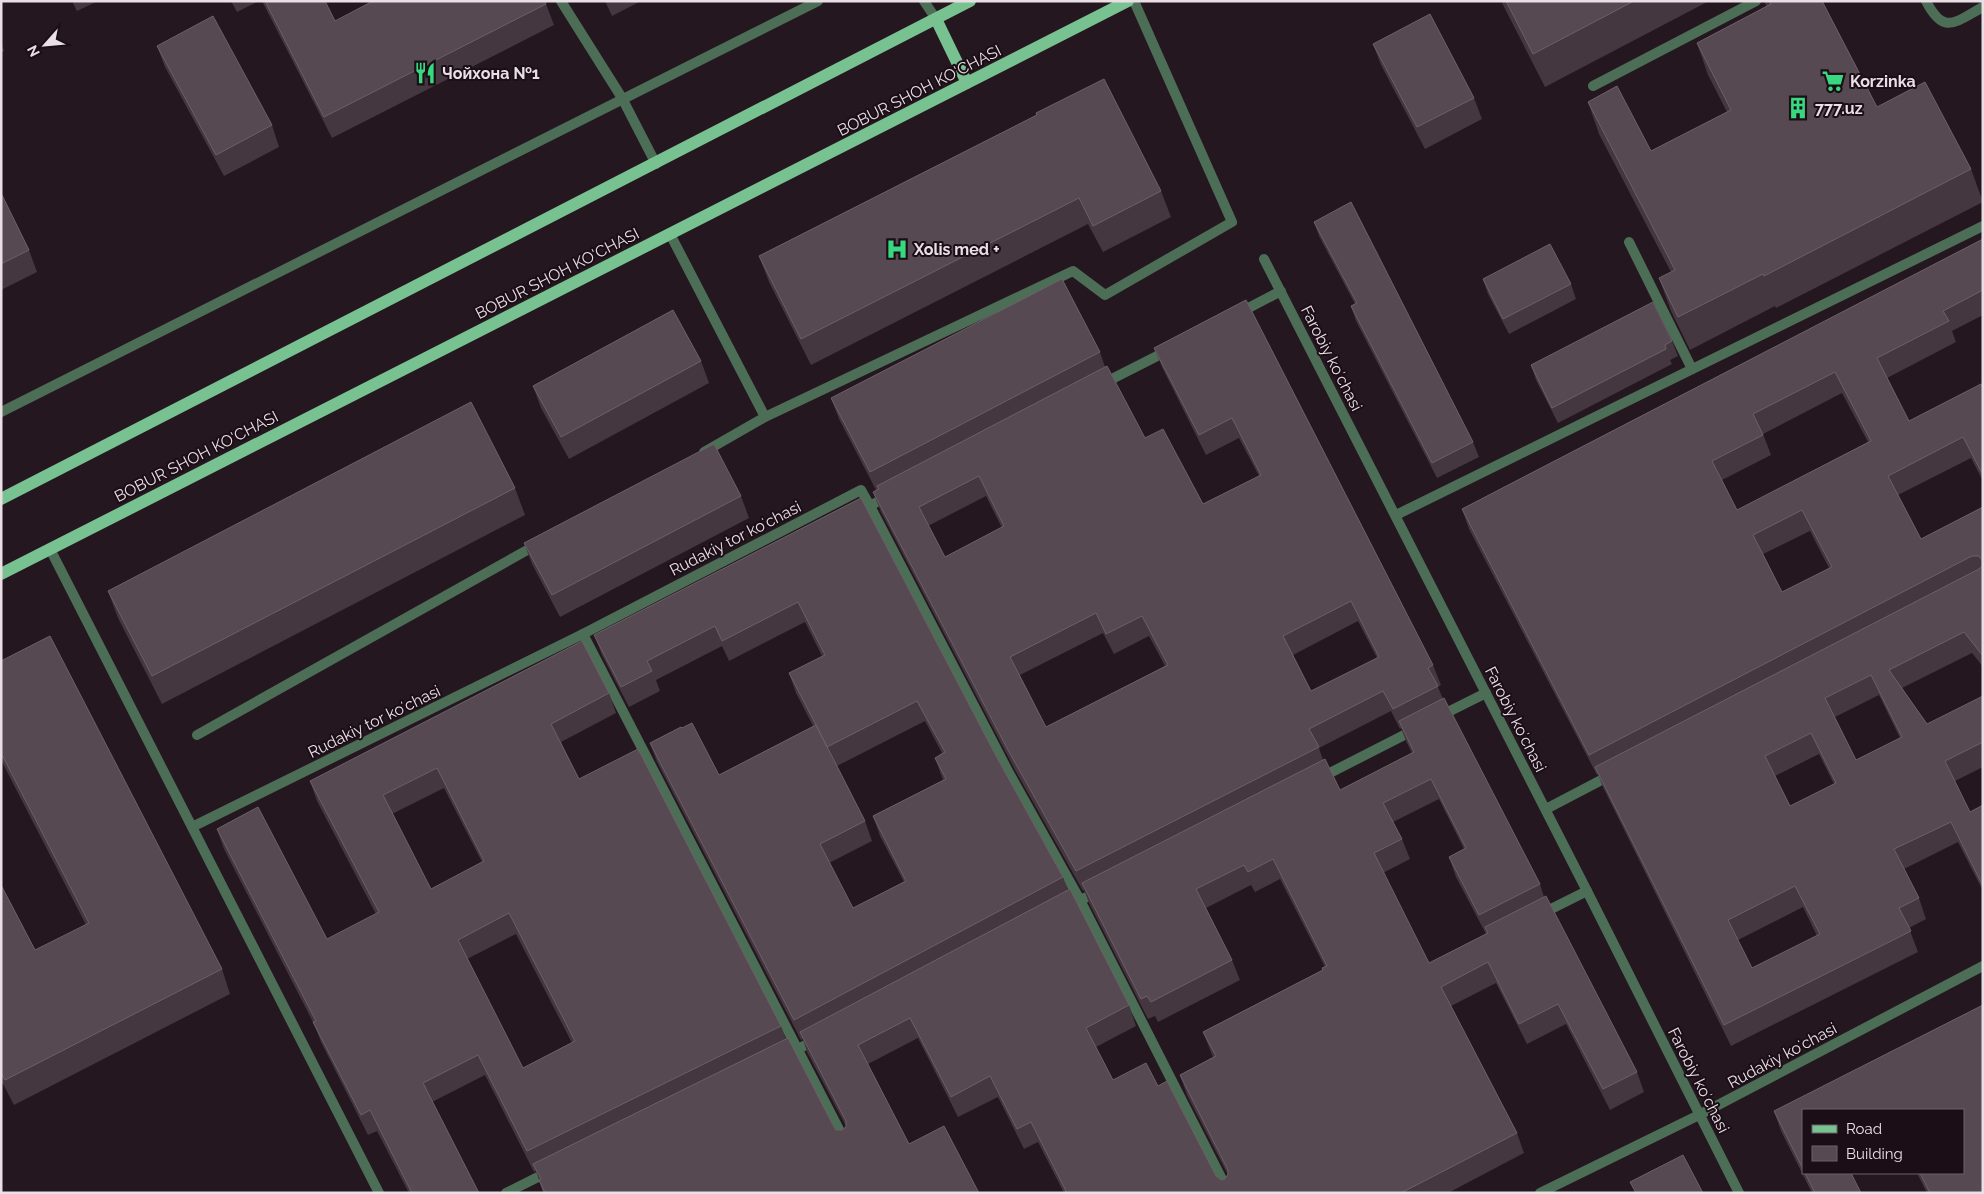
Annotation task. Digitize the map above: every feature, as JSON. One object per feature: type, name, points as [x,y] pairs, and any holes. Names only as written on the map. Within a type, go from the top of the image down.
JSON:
[{"type":"main road","points":[[1,499],[970,1]]},
{"type":"main road","name":"BOBUR SHOH KO'CHASI","points":[[1,574],[1128,1]]},
{"type":"main road","points":[[936,19],[967,83]]},
{"type":"street","points":[[561,1],[622,98],[656,164]]},
{"type":"street","points":[[1,412],[818,1]]},
{"type":"street","points":[[924,1],[936,19]]},
{"type":"street","points":[[696,456],[765,417],[1073,271],[1104,295],[1232,222],[1134,1]]},
{"type":"street","points":[[1593,86],[1756,1]]},
{"type":"street","points":[[1926,1],[1934,17],[1942,22],[1955,22],[1983,7]]},
{"type":"street","points":[[1396,515],[1983,226]]},
{"type":"street","points":[[670,234],[765,417]]},
{"type":"street","points":[[1629,242],[1692,369]]},
{"type":"street","name":"Farobiy koʻchasi","points":[[1264,259],[1546,809],[1739,1193]]},
{"type":"street","points":[[1228,318],[1281,291]]},
{"type":"street","points":[[1088,391],[1176,346]]},
{"type":"street","name":"Rudakiy tor koʻchasi","points":[[192,828],[583,634],[861,490],[870,506]]},
{"type":"street","points":[[896,492],[870,506],[1009,773],[1080,900],[1230,1193]]},
{"type":"street","points":[[197,735],[550,537]]},
{"type":"street","points":[[50,549],[379,1193]]},
{"type":"street","points":[[583,634],[847,1144]]},
{"type":"street","points":[[1310,783],[1486,693]]},
{"type":"street","points":[[1546,809],[1624,769]]},
{"type":"street","points":[[1055,914],[1107,887]]},
{"type":"street","points":[[1534,918],[1587,891]]},
{"type":"street","name":"Rudakiy koʻchasi","points":[[1540,1193],[1700,1115],[1983,966]]},
{"type":"street","points":[[770,1063],[823,1036]]},
{"type":"street","points":[[506,1193],[559,1167]]},
{"type":"building","points":[[265,1],[325,1],[335,21],[373,1],[545,1],[546,4],[324,117]]},
{"type":"building","points":[[1506,1],[1634,1],[1533,54]]},
{"type":"building","points":[[1769,1],[1822,1],[1877,107],[1925,82],[1971,169],[1764,276],[1763,274],[1678,317],[1659,278],[1675,270],[1588,102],[1617,86],[1651,151],[1731,110],[1697,43],[1771,4]]},
{"type":"building","points":[[1430,14],[1474,98],[1417,127],[1373,44]]},
{"type":"building","points":[[213,16],[272,125],[216,155],[157,46]]},
{"type":"building","points":[[1104,79],[1161,191],[1093,226],[1079,198],[801,339],[759,256]]},
{"type":"building","points":[[1,193],[29,250],[1,264]]},
{"type":"building","points":[[1351,202],[1473,442],[1432,463],[1351,306],[1357,303],[1314,222]]},
{"type":"building","points":[[1983,239],[1983,290],[1943,311],[1949,321],[1877,358],[1909,421],[1981,384],[1983,388],[1983,475],[1963,437],[1888,476],[1921,539],[1983,507],[1983,656],[1964,632],[1889,670],[1927,724],[1983,696],[1983,742],[1945,761],[1970,812],[1983,805],[1983,886],[1951,822],[1894,849],[1919,898],[1899,908],[1911,931],[1724,1025],[1595,767],[1979,569],[1982,566],[1982,560],[1979,556],[1972,556],[1589,755],[1462,509]],"holes":[[[1835,372],[1871,441],[1737,510],[1712,461],[1763,435],[1753,414]],[[1802,510],[1832,567],[1782,592],[1753,535]],[[1871,675],[1902,737],[1856,760],[1825,698]],[[1811,733],[1836,783],[1790,806],[1765,756]],[[1795,886],[1820,934],[1752,968],[1728,920]]]},
{"type":"building","points":[[1550,244],[1571,284],[1503,319],[1483,279]]},
{"type":"building","points":[[1062,279],[1100,352],[870,472],[831,398]]},
{"type":"building","points":[[1246,300],[1433,665],[1428,668],[1438,686],[1393,709],[1383,691],[1309,729],[1319,747],[1076,871],[1008,750],[873,492],[879,489],[877,486],[1107,366],[1145,438],[1163,429],[1203,504],[1261,475],[1232,418],[1199,435],[1154,348]],"holes":[[[979,476],[1004,526],[945,557],[919,507]],[[1351,601],[1379,657],[1311,691],[1283,636]],[[1096,613],[1106,634],[1142,616],[1168,665],[1046,727],[1010,657]]]},
{"type":"building","points":[[1653,302],[1672,341],[1665,345],[1666,349],[1552,408],[1531,365]]},
{"type":"building","points":[[673,310],[701,361],[561,437],[533,386]]},
{"type":"building","points":[[471,402],[515,488],[152,676],[108,591]]},
{"type":"building","points":[[714,444],[741,496],[552,595],[524,543]]},
{"type":"building","points":[[861,498],[996,756],[1063,877],[794,1020],[650,743],[692,723],[719,775],[816,725],[789,673],[825,655],[798,602],[722,641],[715,626],[647,661],[652,671],[621,687],[594,635]],"holes":[[[917,701],[945,752],[935,758],[946,779],[873,816],[906,881],[853,908],[820,844],[865,821],[827,747]]]},
{"type":"building","points":[[50,636],[222,969],[5,1080],[1,1073],[1,885],[35,950],[89,923],[1,753],[1,661]]},
{"type":"building","points":[[582,641],[609,693],[551,724],[579,779],[638,749],[781,1026],[527,1151],[478,1055],[423,1083],[479,1193],[412,1193],[370,1110],[361,1115],[313,1022],[316,1021],[217,829],[258,807],[327,939],[379,912],[310,781]],"holes":[[[437,768],[484,861],[431,889],[383,795]],[[509,913],[575,1041],[523,1068],[458,940]]]},
{"type":"building","points":[[1444,698],[1540,884],[1479,915],[1449,857],[1466,848],[1431,779],[1383,803],[1402,839],[1374,853],[1429,963],[1488,933],[1485,927],[1546,896],[1637,1072],[1603,1089],[1558,1004],[1519,1024],[1488,962],[1441,987],[1517,1133],[1401,1193],[1064,1193],[1066,1191],[1031,1122],[1017,1129],[990,1076],[951,1097],[910,1018],[858,1045],[909,1144],[944,1126],[979,1193],[545,1193],[539,1180],[541,1179],[533,1164],[788,1038],[834,1127],[836,1130],[842,1130],[846,1127],[846,1121],[800,1032],[1070,889],[1129,1005],[1086,1028],[1113,1080],[1146,1063],[1158,1086],[1167,1081],[1216,1176],[1221,1180],[1225,1179],[1228,1170],[1180,1075],[1216,1056],[1203,1032],[1323,970],[1322,968],[1327,966],[1273,859],[1248,872],[1244,865],[1196,889],[1232,960],[1151,1002],[1147,996],[1141,999],[1082,883],[1325,759],[1340,790],[1414,752],[1399,721]]},
{"type":"building","points":[[1983,1005],[1983,1192],[1930,1193],[1920,1174],[1964,1174],[1964,1109],[1802,1109],[1802,1167],[1774,1111]]},
{"type":"building","points":[[1683,1155],[1703,1193],[1636,1193],[1630,1182]]},
{"type":"building","points":[[1806,1174],[1852,1174],[1861,1193],[1815,1193]]},
{"type":"place","name":"Чойхона №1","points":[[425,73]]},
{"type":"place","name":"Korzinka","points":[[1833,81]]},
{"type":"place","name":"777.uz","points":[[1798,108]]},
{"type":"place","name":"Xolis med +","points":[[897,249]]}]
